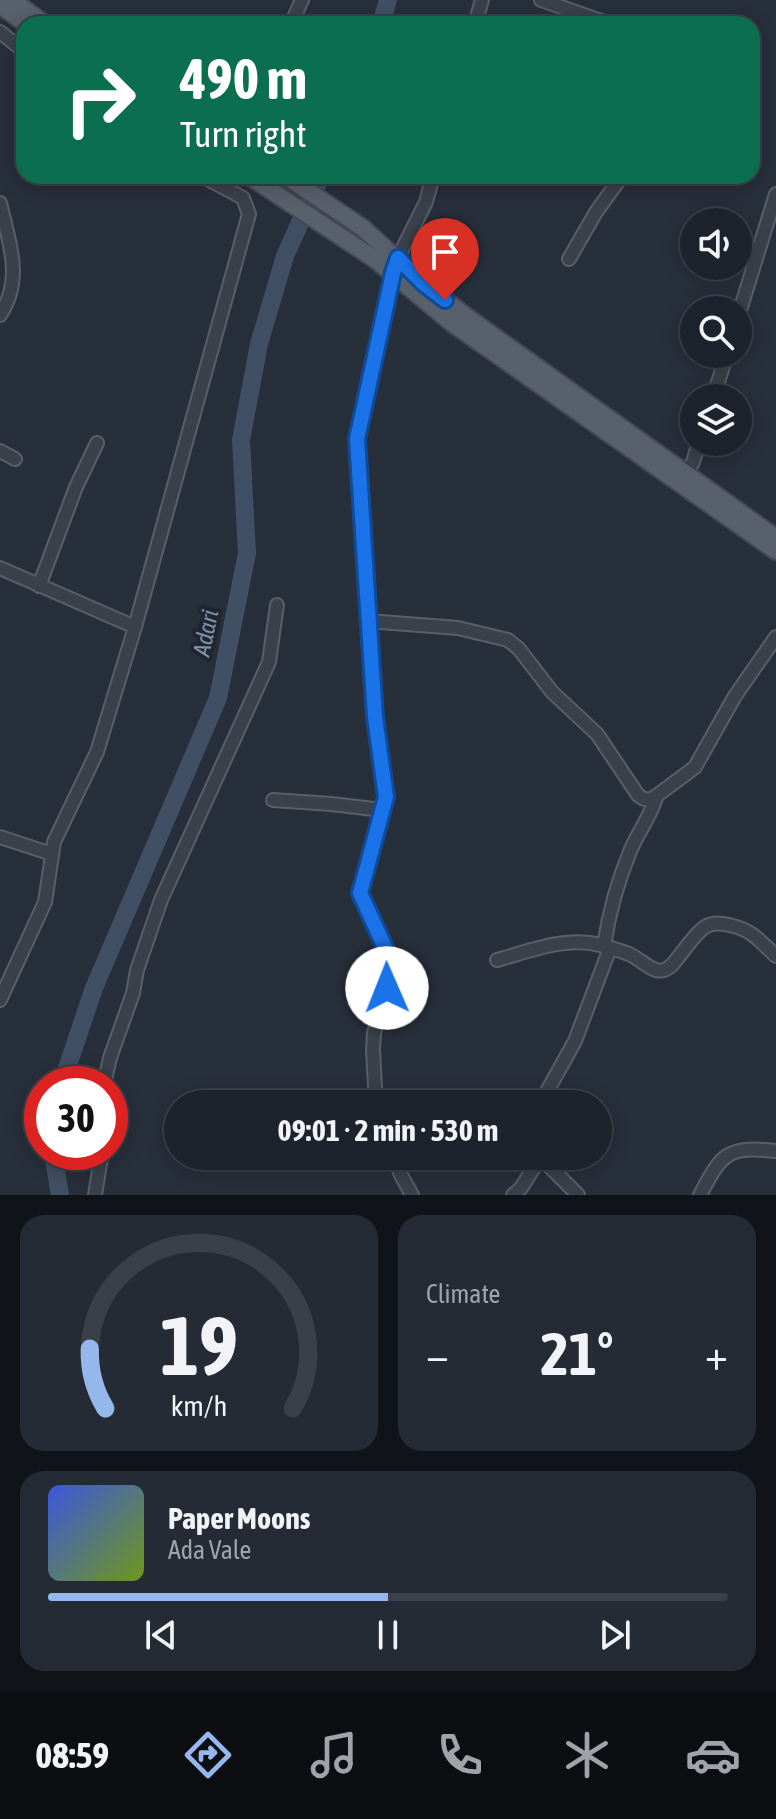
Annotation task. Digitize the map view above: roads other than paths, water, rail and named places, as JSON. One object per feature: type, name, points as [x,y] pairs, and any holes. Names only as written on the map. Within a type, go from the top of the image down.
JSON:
[{"type":"main road","points":[[11,2],[33,16]]},
{"type":"main road","points":[[262,184],[376,260],[396,266],[424,284],[776,538]]},
{"type":"main road","points":[[298,184],[363,228],[452,323],[776,551]]},
{"type":"street","points":[[541,0],[587,16]]},
{"type":"street","points":[[0,1000],[45,902],[54,842],[97,752],[135,627],[249,214],[243,198],[217,184]]},
{"type":"street","points":[[375,1090],[374,1033],[393,965],[360,893],[386,797],[375,717],[357,439],[396,266],[426,202],[431,184]]},
{"type":"street","points":[[569,259],[616,184]]},
{"type":"street","points":[[744,296],[776,194]]},
{"type":"street","points":[[0,203],[14,259],[8,303],[0,315]]},
{"type":"street","points":[[39,586],[76,487],[97,443]]},
{"type":"street","points":[[0,451],[15,459]]},
{"type":"street","points":[[686,474],[695,456]]},
{"type":"street","points":[[0,568],[135,627]]},
{"type":"street","points":[[108,1066],[161,900],[269,662],[277,605]]},
{"type":"street","points":[[368,621],[458,628],[508,640],[519,649],[552,692],[597,734],[638,795],[656,798]]},
{"type":"street","points":[[548,1090],[575,1041],[607,947],[610,910],[632,847],[651,815],[656,798],[668,785],[695,767],[735,696],[776,637]]},
{"type":"street","points":[[273,800],[382,810]]},
{"type":"street","points":[[0,837],[52,854]]},
{"type":"street","points":[[497,960],[545,947],[589,942],[632,955],[656,971],[666,971],[701,930],[715,924],[746,931],[776,956]]},
{"type":"street","points":[[700,1195],[715,1167],[729,1155],[749,1148],[776,1151]]},
{"type":"street","points":[[95,1195],[99,1170]]},
{"type":"street","points":[[399,1170],[412,1195]]},
{"type":"street","points":[[513,1195],[532,1170]]},
{"type":"street","points":[[553,1170],[578,1195]]},
{"type":"waterway","name":"Adari","points":[[383,16],[388,0]]},
{"type":"waterway","name":"Adari","points":[[68,1066],[94,988],[218,698],[247,553],[241,440],[259,344],[285,256],[317,184]]},
{"type":"waterway","name":"Adari","points":[[56,1170],[60,1195]]}]
